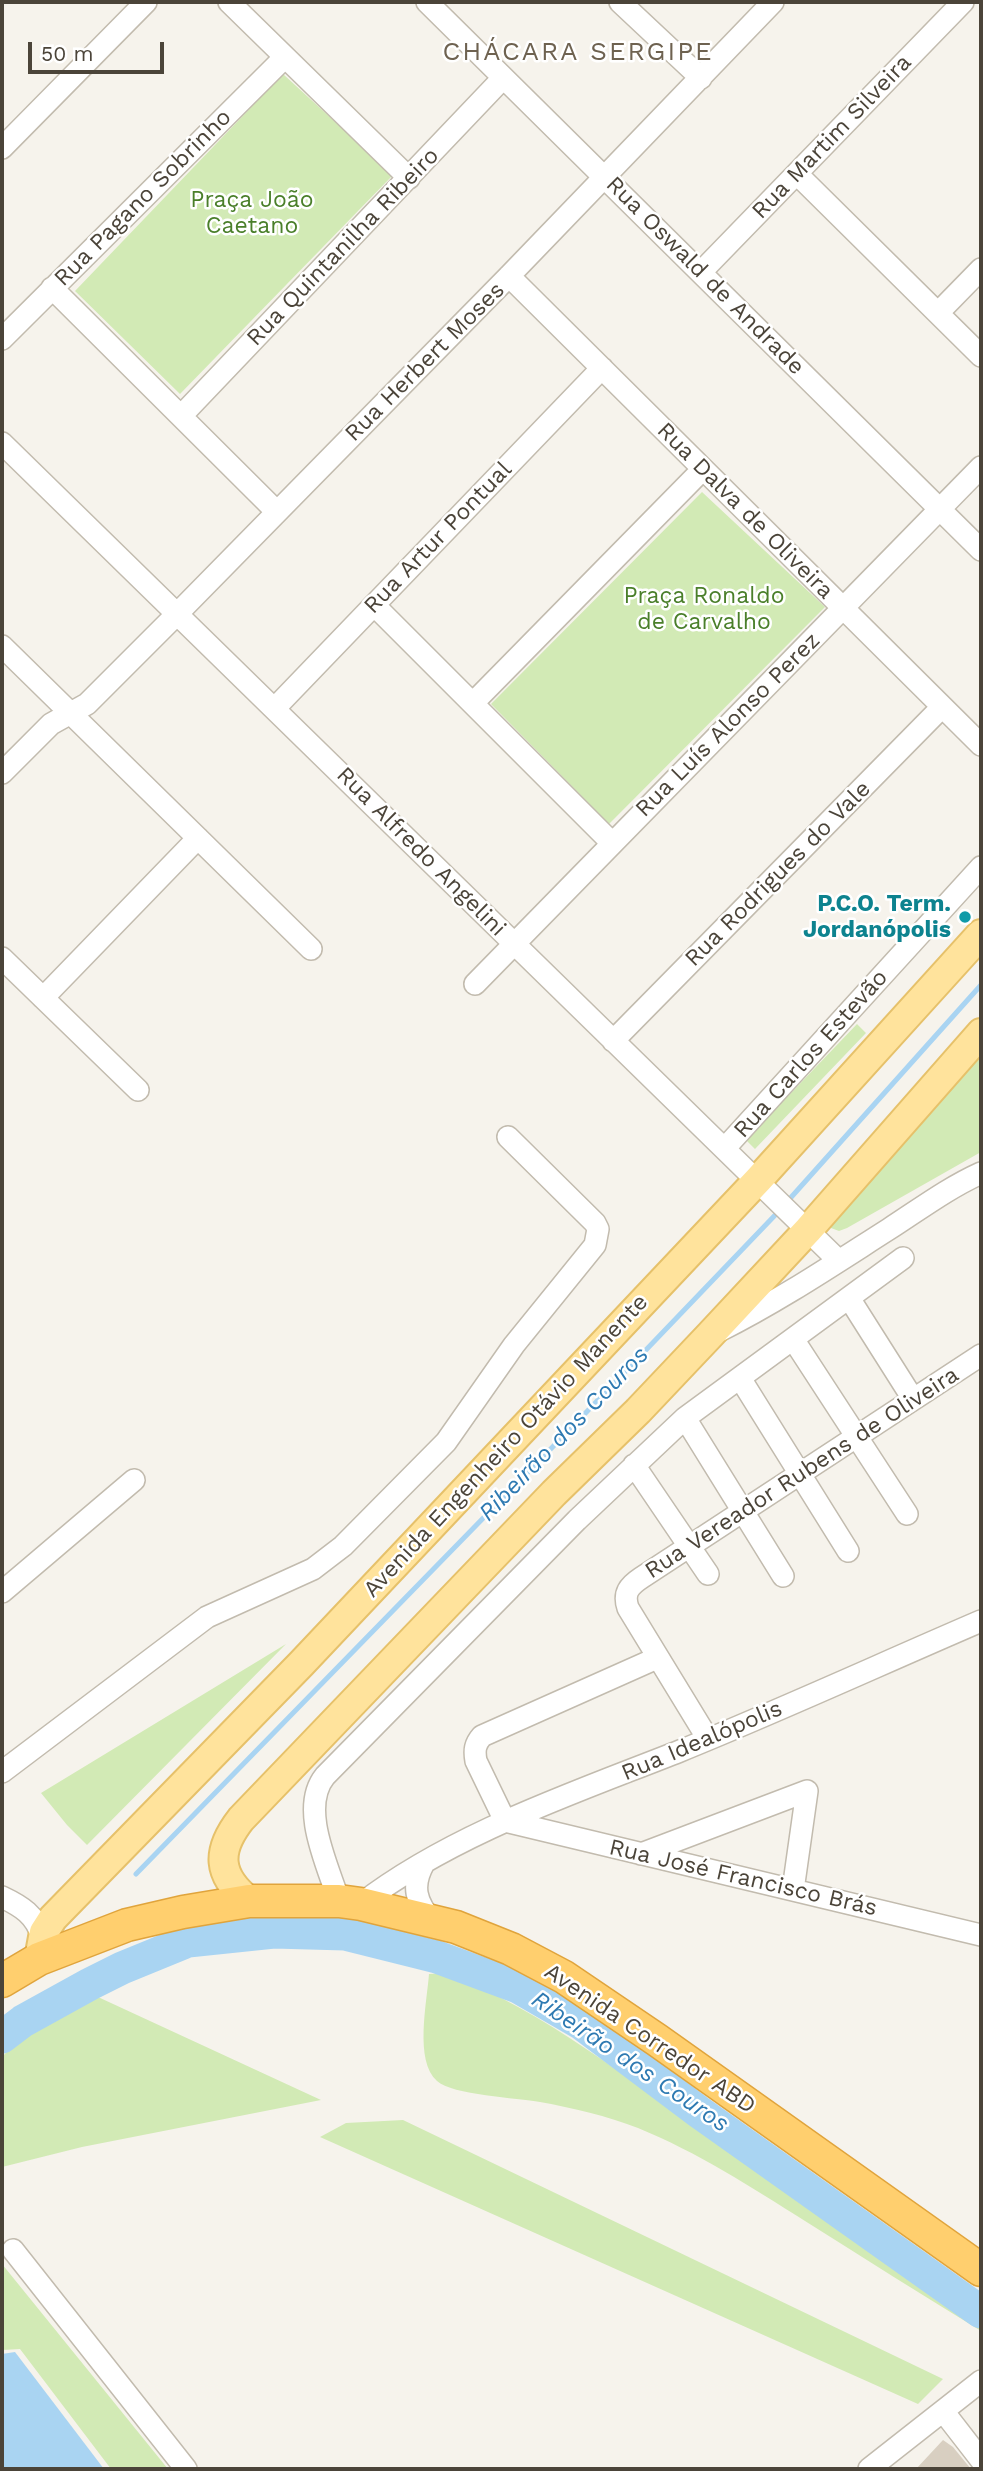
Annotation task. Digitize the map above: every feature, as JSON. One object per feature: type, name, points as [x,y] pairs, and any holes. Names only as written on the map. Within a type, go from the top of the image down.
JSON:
[{"type":"highway","name":"Avenida Corredor ABD","points":[[2,1981],[41,1948],[183,1912],[248,1901],[350,1902],[456,1927],[511,1949],[564,1977],[981,2270]]},
{"type":"main road","name":"Avenida Engenheiro Otávio Manente","points":[[41,1948],[53,1918],[764,1186],[981,934]]},
{"type":"main road","points":[[248,1901],[231,1885],[223,1863],[226,1841],[241,1819],[710,1335],[803,1225],[981,1032]]},
{"type":"street","points":[[2,148],[146,2]]},
{"type":"street","points":[[229,2],[408,178]]},
{"type":"street","name":"Rua Oswald de Andrade","points":[[427,2],[981,550]]},
{"type":"street","points":[[620,2],[701,78]]},
{"type":"street","name":"Rua Herbert Moses","points":[[2,773],[51,724],[87,704],[177,614],[773,2]]},
{"type":"street","name":"Rua Martim Silveira","points":[[701,272],[963,2]]},
{"type":"street","name":"Rua Pagano Sobrinho","points":[[2,338],[285,57]]},
{"type":"street","name":"Rua Quintanilha Ribeiro","points":[[181,415],[503,78]]},
{"type":"street","points":[[797,174],[981,356]]},
{"type":"street","points":[[938,313],[981,269]]},
{"type":"street","name":"Rua Dalva de Oliveira","points":[[509,276],[981,745]]},
{"type":"street","points":[[52,288],[276,512]]},
{"type":"street","name":"Rua Artur Pontual","points":[[275,708],[602,368]]},
{"type":"street","name":"Rua Alfredo Angelini","points":[[2,443],[839,1261]]},
{"type":"street","name":"Rua Luís Alonso Perez","points":[[475,984],[981,467]]},
{"type":"street","points":[[473,703],[703,469]]},
{"type":"street","points":[[374,605],[612,843]]},
{"type":"street","points":[[2,646],[311,949]]},
{"type":"street","name":"Rua Rodrigues do Vale","points":[[613,1041],[942,707]]},
{"type":"street","points":[[43,998],[198,838]]},
{"type":"street","name":"Rua Carlos Estevão","points":[[725,1148],[981,867]]},
{"type":"street","points":[[2,958],[138,1090]]},
{"type":"street","points":[[2,1772],[206,1617],[313,1569],[343,1546],[446,1442],[514,1345],[595,1245],[598,1237],[595,1223],[508,1137]]},
{"type":"street","points":[[710,1335],[750,1315],[949,1189],[981,1173]]},
{"type":"street","points":[[350,1902],[314,1821],[315,1796],[320,1782],[567,1530],[685,1418],[903,1258]]},
{"type":"street","points":[[849,1298],[913,1399]]},
{"type":"street","points":[[793,1339],[907,1514]]},
{"type":"street","name":"Rua Vereador Rubens de Oliveira","points":[[708,1739],[628,1608],[626,1594],[634,1583],[981,1355]]},
{"type":"street","points":[[740,1378],[848,1551]]},
{"type":"street","points":[[685,1418],[783,1576]]},
{"type":"street","points":[[634,1465],[708,1574]]},
{"type":"street","points":[[2,1592],[134,1480]]},
{"type":"street","name":"Rua Idealópolis","points":[[350,1902],[505,1821],[708,1739],[981,1621]]},
{"type":"street","points":[[505,1821],[476,1761],[476,1743],[482,1736],[657,1658]]},
{"type":"street","points":[[641,1854],[807,1791],[793,1890]]},
{"type":"street","name":"Rua José Francisco Brás","points":[[505,1821],[981,1935]]},
{"type":"street","points":[[424,1863],[416,1880],[416,1892],[420,1905],[432,1921]]},
{"type":"street","points":[[2,1897],[25,1910],[35,1920],[41,1948]]},
{"type":"street","points":[[13,2250],[186,2469]]},
{"type":"street","points":[[869,2469],[981,2381]]},
{"type":"street","points":[[943,2411],[981,2460]]},
{"type":"green space","name":"Praça João Caetano","points":[[283,74],[393,175],[180,394],[75,291]]},
{"type":"green space","name":"Praça Ronaldo de Carvalho","points":[[702,492],[825,607],[609,824],[491,704]]},
{"type":"green space","points":[[857,1024],[866,1033],[755,1149],[746,1140]]},
{"type":"green space","points":[[981,1052],[981,1152],[847,1228],[839,1231],[831,1228],[830,1215]]},
{"type":"green space","points":[[286,1644],[87,1845],[41,1793]]},
{"type":"green space","points":[[446,1973],[519,2007],[586,2049],[749,2165],[981,2319],[981,2331],[744,2183],[660,2137],[590,2113],[540,2102],[470,2093],[437,2081],[426,2060],[425,2015],[429,1974]]},
{"type":"green space","points":[[98,1997],[321,2100],[82,2147],[2,2167],[2,2057],[21,2037]]},
{"type":"green space","points":[[403,2120],[943,2379],[918,2404],[320,2137],[346,2123]]},
{"type":"green space","points":[[2,2264],[168,2469],[111,2469],[20,2349],[2,2350]]},
{"type":"water","points":[[15,2352],[104,2469],[2,2469],[2,2354]]},
{"type":"building","points":[[943,2440],[953,2447],[971,2469],[916,2469]]},
{"type":"waterway","name":"Ribeirão dos Couros","points":[[786,1203],[981,985]]},
{"type":"waterway","name":"Ribeirão dos Couros","points":[[136,1874],[780,1210]]},
{"type":"waterway","name":"Ribeirão dos Couros","points":[[2,2037],[23,2021],[90,1984],[188,1941],[274,1932],[345,1934],[437,1957],[518,1987],[582,2024],[699,2112],[981,2312]]},
{"type":"place","name":"P.C.O. Term. Jordanópolis","points":[[965,917]]},
{"type":"district","name":"CHÁCARA SERGIPE","points":[[578,52]]}]
